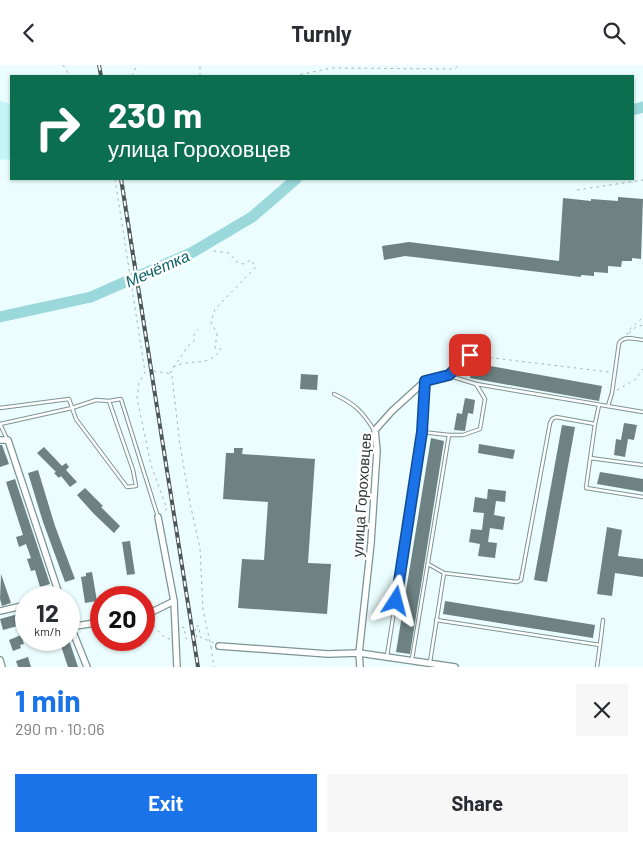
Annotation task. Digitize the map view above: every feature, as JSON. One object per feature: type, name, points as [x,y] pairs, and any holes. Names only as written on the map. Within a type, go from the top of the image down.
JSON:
[{"type":"street","name":"улица Гороховцев","points":[[360,667],[359,653],[371,543],[377,451],[375,431],[392,411],[425,381],[449,375],[470,355]]},
{"type":"street","points":[[0,440],[8,441],[54,586]]},
{"type":"street","points":[[158,517],[174,601],[177,667]]},
{"type":"street","points":[[155,611],[174,601]]},
{"type":"street","points":[[0,611],[15,608]]},
{"type":"street","points":[[219,646],[328,654],[359,653],[455,667]]},
{"type":"street","points":[[80,650],[87,667]]},
{"type":"street","points":[[0,660],[2,667]]},
{"type":"lane","points":[[608,406],[612,393],[619,343],[626,337],[643,340]]},
{"type":"lane","points":[[449,375],[476,384],[643,412]]},
{"type":"lane","points":[[387,657],[422,432],[425,381]]},
{"type":"lane","points":[[422,432],[463,435],[480,429],[485,399],[476,384]]},
{"type":"lane","points":[[334,394],[352,403],[367,418],[375,431]]},
{"type":"lane","points":[[0,408],[68,399],[76,419],[127,487],[136,486],[133,470],[109,401]]},
{"type":"lane","points":[[8,441],[0,424],[72,408],[96,399],[109,401],[121,399],[158,517]]},
{"type":"lane","points":[[599,405],[586,488],[643,497]]},
{"type":"lane","points":[[428,564],[444,573],[517,582],[521,580],[550,423],[556,417],[595,424]]},
{"type":"lane","points":[[412,661],[449,435]]},
{"type":"lane","points":[[590,458],[643,465]]},
{"type":"lane","points":[[429,663],[444,573]]},
{"type":"lane","points":[[597,667],[604,619]]},
{"type":"lane","points":[[436,620],[600,645]]},
{"type":"path","points":[[299,75],[331,68],[455,69],[458,65]]},
{"type":"path","points":[[115,180],[144,372],[138,383],[137,399],[152,465],[167,509],[158,517]]},
{"type":"path","points":[[123,180],[153,371],[172,376],[180,445],[200,548],[203,610],[211,642],[214,667]]},
{"type":"path","points":[[577,190],[643,180]]},
{"type":"path","points":[[173,367],[182,362],[206,361],[215,358],[222,349],[215,348],[217,334],[211,322],[215,309],[256,267],[251,260],[243,264],[238,263],[229,253],[213,251]]},
{"type":"path","points":[[626,337],[628,331],[643,317]]},
{"type":"path","points":[[626,337],[636,327],[643,325]]},
{"type":"path","points":[[169,374],[188,346],[194,341],[194,335],[198,329]]},
{"type":"path","points":[[470,355],[615,373]]},
{"type":"path","points":[[612,393],[636,379],[643,369]]},
{"type":"path","points":[[181,634],[181,628],[184,627],[186,639],[197,638],[195,626],[199,626],[200,637],[216,644],[211,647]]},
{"type":"path","points":[[155,627],[165,638],[176,639]]},
{"type":"shaded area","points":[[0,101],[10,104],[10,159],[0,160]]},
{"type":"building","points":[[618,197],[643,199],[641,259],[632,258],[632,261],[622,261],[621,267],[608,266],[608,273],[594,272],[594,276],[581,275],[581,277],[405,256],[384,260],[382,246],[409,242],[559,261],[563,198],[618,201]]},
{"type":"building","points":[[473,363],[602,386],[599,401],[470,378]]},
{"type":"building","points":[[301,374],[318,375],[317,390],[300,389]]},
{"type":"building","points":[[465,398],[475,400],[473,414],[468,413],[465,431],[454,430],[457,413],[462,414]]},
{"type":"building","points":[[624,423],[637,425],[634,440],[628,439],[625,457],[614,455],[616,439],[621,440]]},
{"type":"building","points":[[562,425],[575,427],[547,582],[534,580]]},
{"type":"building","points":[[431,438],[444,441],[410,654],[396,652]]},
{"type":"building","points":[[479,444],[515,450],[513,459],[478,453]]},
{"type":"building","points":[[0,445],[2,445],[9,464],[0,467]]},
{"type":"building","points":[[44,447],[62,466],[66,463],[69,467],[66,470],[77,482],[70,487],[61,476],[59,478],[54,473],[56,472],[37,453]]},
{"type":"building","points":[[234,448],[243,448],[242,454],[315,459],[308,563],[331,564],[327,614],[238,608],[242,559],[264,560],[268,502],[223,499],[226,453],[234,453]]},
{"type":"building","points":[[38,470],[55,526],[75,579],[65,582],[43,522],[28,473]]},
{"type":"building","points":[[600,472],[643,479],[643,492],[597,484]]},
{"type":"building","points":[[15,479],[50,584],[40,586],[35,570],[31,571],[27,559],[31,558],[26,544],[19,547],[16,537],[23,535],[6,482]]},
{"type":"building","points":[[85,488],[120,526],[114,533],[77,495]]},
{"type":"building","points":[[488,489],[506,491],[505,502],[496,501],[494,515],[505,517],[503,530],[490,528],[488,542],[497,543],[495,558],[478,556],[480,544],[469,542],[471,529],[482,530],[484,513],[473,512],[475,497],[487,499]]},
{"type":"building","points":[[607,527],[622,530],[618,556],[643,559],[643,577],[615,573],[612,596],[597,594]]},
{"type":"building","points":[[130,541],[135,574],[127,575],[122,542]]},
{"type":"building","points":[[92,572],[94,586],[90,586],[90,602],[85,603],[81,577],[86,576],[86,573]]},
{"type":"building","points":[[1,574],[11,603],[2,606],[0,599]]},
{"type":"building","points":[[445,601],[595,625],[593,638],[443,614]]},
{"type":"building","points":[[15,615],[15,627],[3,630],[0,619]]},
{"type":"building","points":[[15,638],[15,650],[13,651],[9,640]]},
{"type":"building","points":[[63,651],[73,651],[78,667],[68,667]]},
{"type":"building","points":[[28,657],[31,667],[18,667],[16,661]]},
{"type":"waterway","name":"Мечётка","points":[[634,109],[643,107]]},
{"type":"waterway","name":"Мечётка","points":[[0,317],[91,297],[193,252],[252,217],[295,180]]},
{"type":"railway","points":[[99,65],[101,75]]},
{"type":"railway","points":[[121,180],[198,667]]},
{"type":"route","points":[[396,601],[422,432],[425,381],[449,375],[470,355]]}]
